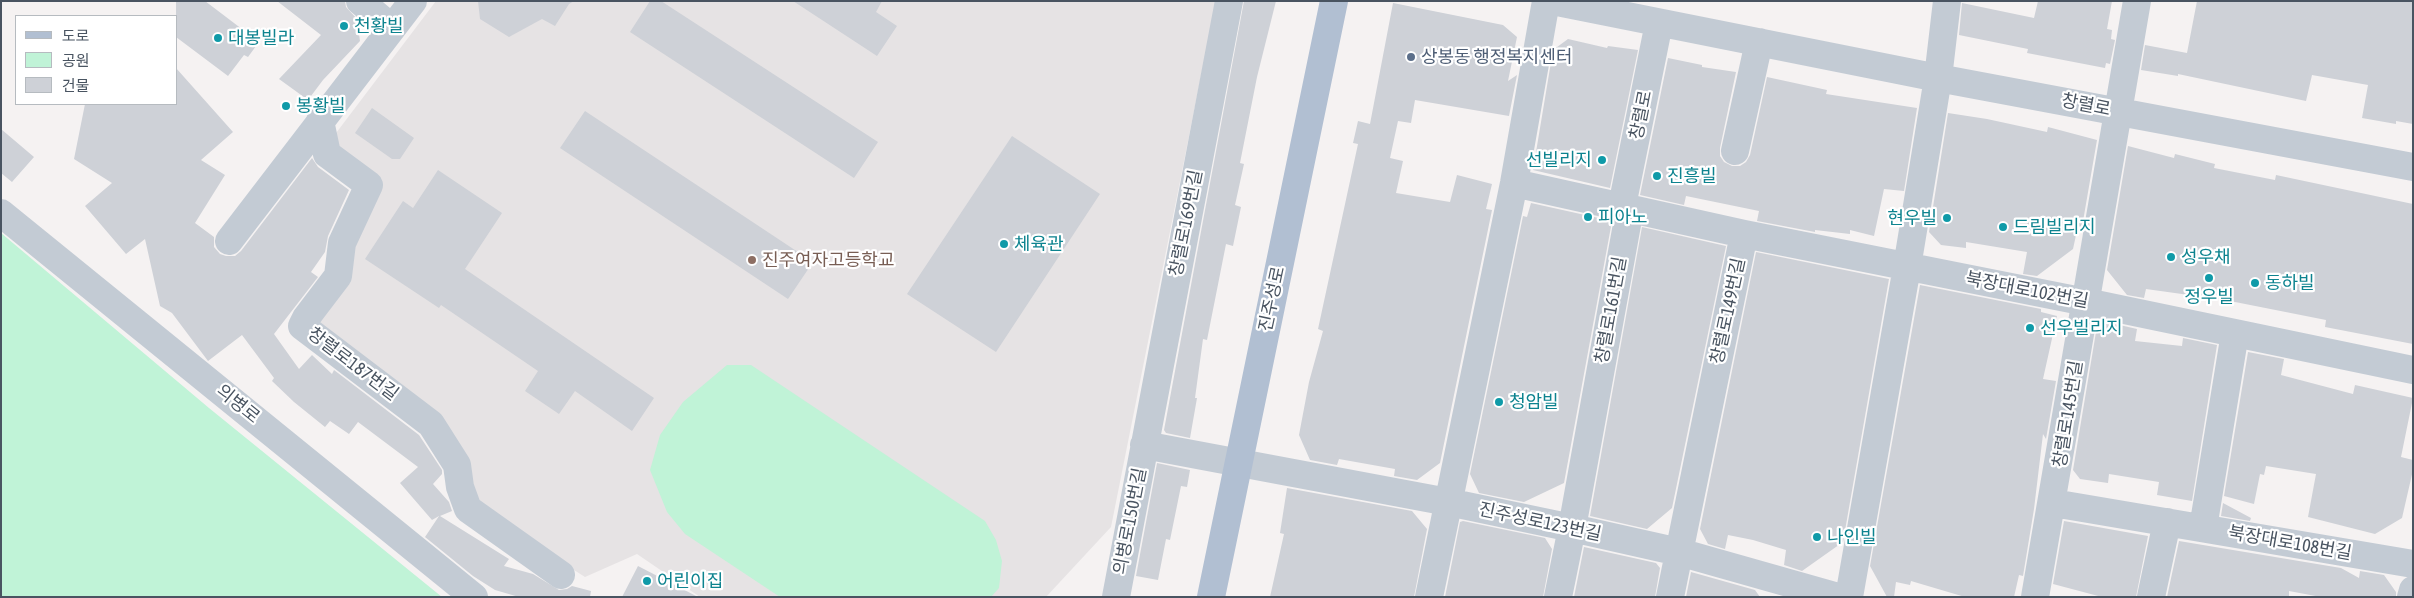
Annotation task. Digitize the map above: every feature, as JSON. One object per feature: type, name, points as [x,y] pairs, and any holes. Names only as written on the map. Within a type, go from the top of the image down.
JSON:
[{"type":"main road","name":"진주성로","points":[[1211,597],[1334,1]]},
{"type":"street","points":[[360,1],[392,28]]},
{"type":"street","points":[[228,240],[413,1]]},
{"type":"street","name":"창렬로169번길","points":[[1144,445],[1229,1]]},
{"type":"street","points":[[1429,597],[1514,182],[1546,1]]},
{"type":"street","name":"창렬로","points":[[1552,1],[1938,78],[2413,167]]},
{"type":"street","points":[[1849,597],[1907,267],[1938,78],[1947,1]]},
{"type":"street","name":"창렬로145번길","points":[[2036,597],[2137,1]]},
{"type":"street","name":"창렬로","points":[[1626,207],[1659,23]]},
{"type":"street","points":[[1735,151],[1759,42]]},
{"type":"street","name":"창렬로187번길","points":[[320,121],[327,154],[369,186],[342,243],[338,276],[302,326],[431,424],[457,465],[460,488],[468,509],[561,575]]},
{"type":"street","points":[[1514,182],[1744,234]]},
{"type":"street","name":"창렬로161번길","points":[[1558,597],[1572,528],[1626,207]]},
{"type":"street","name":"의병로","points":[[1,213],[474,597]]},
{"type":"street","name":"창렬로149번길","points":[[1670,597],[1744,234],[1907,267]]},
{"type":"street","name":"북장대로102번길","points":[[1907,267],[2413,370]]},
{"type":"street","points":[[2203,528],[2235,333]]},
{"type":"street","name":"진주성로123번길","points":[[1144,445],[1448,502],[1572,528],[1679,552],[1838,597]]},
{"type":"street","name":"의병로150번길","points":[[1116,597],[1144,445]]},
{"type":"street","name":"북장대로108번길","points":[[2053,503],[2413,564]]},
{"type":"street","points":[[2151,597],[2167,522]]},
{"type":"street","points":[[2411,597],[2413,590]]},
{"type":"shaded area","name":"진주여자고등학교","points":[[436,1],[1216,1],[1111,527],[1046,597],[700,597],[637,554],[585,577],[483,512],[440,424],[307,330],[373,190],[327,145]]},
{"type":"green space","points":[[1,233],[209,408],[442,597],[1,597]]},
{"type":"green space","points":[[727,365],[751,365],[985,521],[996,540],[1002,561],[999,588],[991,597],[780,597],[685,534],[667,512],[650,470],[660,435],[683,402]]},
{"type":"building","name":"대봉빌라","points":[[176,1],[205,1],[259,42],[248,57],[244,55],[228,76],[178,38],[178,15],[176,15]]},
{"type":"building","points":[[277,1],[345,1],[346,7],[357,19],[360,41],[323,80],[308,100],[279,79],[321,35]]},
{"type":"building","points":[[478,1],[574,1],[569,4],[555,26],[542,19],[509,37],[480,19]]},
{"type":"building","points":[[650,1],[661,1],[878,142],[854,178],[630,32]]},
{"type":"building","points":[[793,1],[882,1],[876,12],[897,26],[877,56]]},
{"type":"building","points":[[1244,1],[1276,1],[1257,77],[1240,163],[1244,164],[1235,205],[1241,207],[1233,246],[1226,244],[1207,340],[1203,339],[1195,398],[1197,398],[1190,438],[1166,433],[1164,430]]},
{"type":"building","points":[[2038,1],[2112,1],[2107,29],[2112,30],[2111,39],[2115,40],[2110,64],[2106,63],[2105,68],[2027,53],[2028,49],[1959,35],[1962,3],[2034,18]]},
{"type":"building","points":[[2197,1],[2413,1],[2413,124],[2396,121],[2396,124],[2362,118],[2368,85],[2312,75],[2306,101],[2178,74],[2178,76],[2141,70],[2145,45],[2187,53]]},
{"type":"building","points":[[1393,3],[1503,25],[1517,37],[1508,81],[1517,75],[1509,116],[1415,100],[1411,123],[1398,121],[1390,158],[1403,161],[1396,193],[1450,202],[1457,175],[1492,184],[1486,209],[1492,210],[1440,463],[1417,480],[1394,476],[1395,469],[1339,459],[1337,465],[1310,460],[1299,435],[1309,382],[1323,331],[1318,329],[1358,144],[1353,143],[1358,121],[1370,124]]},
{"type":"building","points":[[1568,39],[1607,48],[1608,46],[1638,50],[1610,188],[1533,170],[1553,50]]},
{"type":"building","points":[[1668,58],[1702,65],[1702,67],[1736,72],[1720,148],[1720,156],[1724,162],[1732,166],[1740,166],[1746,162],[1750,155],[1767,77],[1827,90],[1826,94],[1917,108],[1904,191],[1884,189],[1874,236],[1850,230],[1850,234],[1815,230],[1815,232],[1757,221],[1759,211],[1686,196],[1684,205],[1640,195]]},
{"type":"building","points":[[178,70],[233,132],[201,160],[225,175],[195,223],[214,237],[214,247],[220,254],[235,256],[241,251],[312,158],[318,167],[349,190],[328,236],[325,252],[311,272],[318,277],[274,334],[299,369],[312,355],[332,374],[334,370],[419,435],[442,470],[442,474],[433,484],[449,502],[452,511],[440,516],[509,559],[504,566],[533,574],[559,590],[572,586],[591,591],[590,597],[519,597],[495,590],[473,576],[425,537],[439,516],[432,520],[400,483],[418,467],[358,422],[349,434],[330,421],[325,427],[272,381],[274,378],[242,335],[208,361],[172,313],[160,306],[145,239],[126,254],[85,206],[112,183],[74,159],[85,105],[178,105]]},
{"type":"building","points":[[372,108],[414,138],[400,159],[392,159],[355,133]]},
{"type":"building","points":[[585,111],[813,262],[788,299],[560,148]]},
{"type":"building","points":[[1948,113],[2047,132],[2048,127],[2097,140],[2082,227],[2078,226],[2073,249],[2037,276],[2023,274],[2027,252],[1966,242],[1966,248],[1941,245],[1929,232]]},
{"type":"building","points":[[1,129],[34,157],[12,182],[1,173]]},
{"type":"building","name":"체육관","points":[[1012,136],[1100,194],[996,352],[907,294]]},
{"type":"building","points":[[2128,146],[2174,158],[2175,154],[2215,164],[2214,168],[2275,180],[2276,175],[2413,204],[2413,344],[2325,327],[2326,320],[2225,300],[2146,289],[2144,298],[2127,295],[2107,270]]},
{"type":"building","points":[[438,170],[502,213],[465,269],[654,398],[632,431],[575,391],[559,414],[525,391],[538,371],[441,305],[439,308],[365,259],[403,201],[413,208]]},
{"type":"building","points":[[1531,203],[1612,221],[1564,483],[1524,502],[1479,493],[1470,474],[1523,216],[1527,217]]},
{"type":"building","points":[[1642,227],[1726,246],[1672,508],[1647,529],[1590,516]]},
{"type":"building","points":[[1756,252],[1889,279],[1843,542],[1802,571],[1784,565],[1786,550],[1728,535],[1725,549],[1708,544],[1700,529]]},
{"type":"building","points":[[1920,285],[2041,309],[2041,312],[2057,316],[2043,379],[2056,381],[2046,439],[2043,434],[2034,509],[2023,576],[2019,575],[2014,597],[1965,597],[1911,581],[1910,585],[1896,582],[1894,597],[1887,597],[1870,566]]},
{"type":"building","points":[[2098,320],[2137,329],[2135,341],[2182,346],[2183,338],[2217,345],[2192,501],[2157,495],[2159,482],[2109,474],[2108,483],[2080,479],[2073,470]]},
{"type":"building","points":[[2248,352],[2284,359],[2281,375],[2353,394],[2355,385],[2413,398],[2401,457],[2413,460],[2413,470],[2402,518],[2375,534],[2308,517],[2316,474],[2266,466],[2264,475],[2260,474],[2254,504],[2224,496]]},
{"type":"building","points":[[1157,463],[1190,470],[1187,487],[1181,486],[1170,540],[1166,539],[1158,580],[1136,576]]},
{"type":"building","points":[[1287,488],[1412,511],[1427,529],[1414,597],[1270,597],[1284,534],[1280,533]]},
{"type":"building","points":[[2223,503],[2251,518],[2250,521],[2221,516]]},
{"type":"building","points":[[1463,521],[1545,538],[1552,549],[1543,597],[1445,597],[1460,522]]},
{"type":"building","points":[[2064,521],[2148,536],[2136,597],[2102,597],[2053,584]]},
{"type":"building","points":[[2179,541],[2341,568],[2359,578],[2360,571],[2384,575],[2396,592],[2396,597],[2321,597],[2289,591],[2289,597],[2167,597]]},
{"type":"building","points":[[1584,547],[1656,563],[1660,568],[1655,597],[1574,597]]},
{"type":"building","name":"어린이집","points":[[638,566],[698,597],[622,597]]},
{"type":"building","points":[[1691,572],[1755,590],[1760,597],[1686,597]]},
{"type":"place","name":"천황빌","points":[[344,26]]},
{"type":"place","name":"대봉빌라","points":[[218,38]]},
{"type":"place","name":"상봉동 행정복지센터","points":[[1411,57]]},
{"type":"place","name":"봉황빌","points":[[286,106]]},
{"type":"place","name":"선빌리지","points":[[1602,160]]},
{"type":"place","name":"진흥빌","points":[[1657,176]]},
{"type":"place","name":"피아노","points":[[1588,217]]},
{"type":"place","name":"현우빌","points":[[1947,218]]},
{"type":"place","name":"드림빌리지","points":[[2003,227]]},
{"type":"place","name":"체육관","points":[[1004,244]]},
{"type":"place","name":"성우채","points":[[2171,257]]},
{"type":"place","name":"진주여자고등학교","points":[[752,260]]},
{"type":"place","name":"정우빌","points":[[2209,278]]},
{"type":"place","name":"동하빌","points":[[2255,283]]},
{"type":"place","name":"선우빌리지","points":[[2030,328]]},
{"type":"place","name":"청암빌","points":[[1499,402]]},
{"type":"place","name":"나인빌","points":[[1817,537]]},
{"type":"place","name":"어린이집","points":[[647,581]]}]
